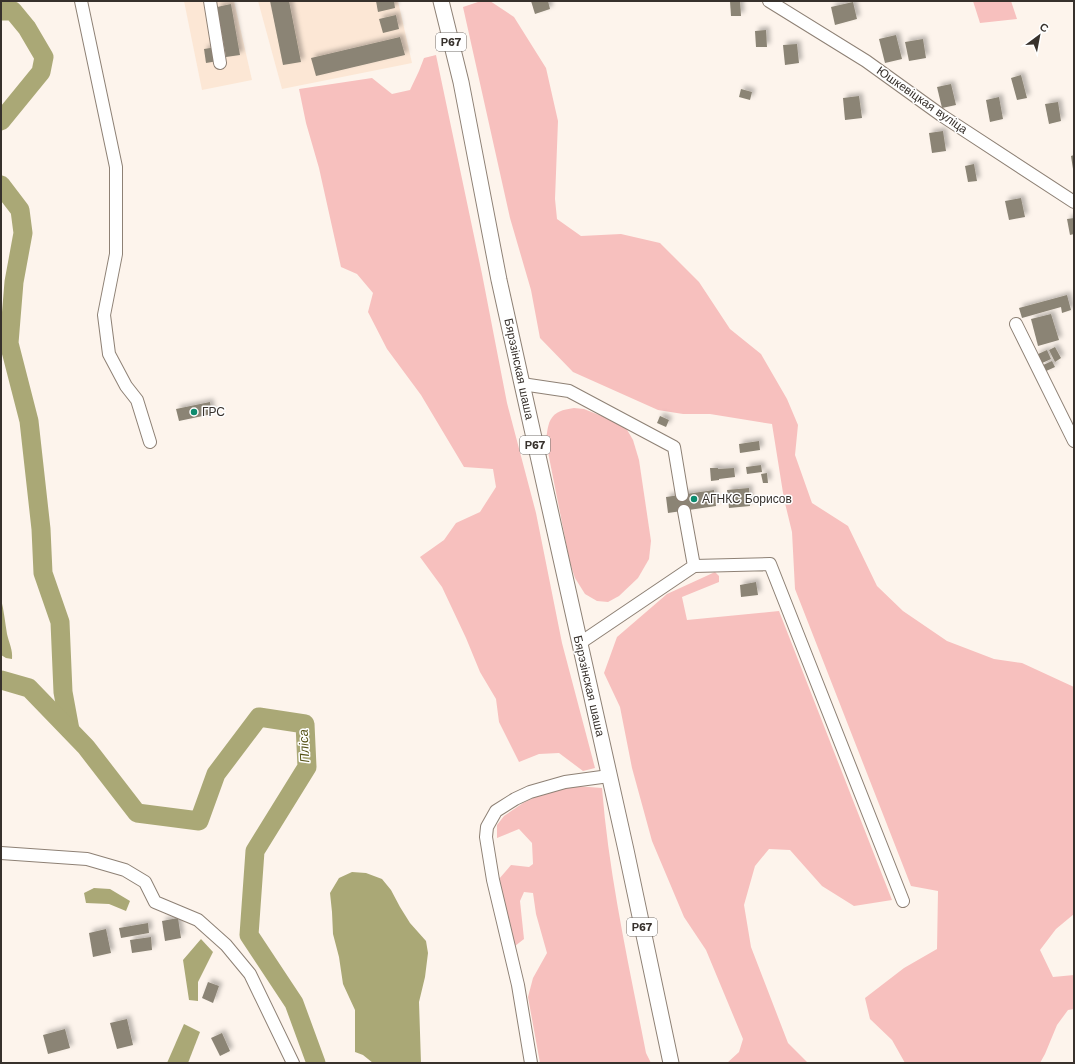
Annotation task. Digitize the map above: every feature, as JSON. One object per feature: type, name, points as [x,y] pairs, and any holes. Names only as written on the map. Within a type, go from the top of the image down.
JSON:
[{"type":"main road","name":"Бярэзінская шаша","points":[[441,1],[461,82],[522,384],[626,850],[671,1063]]},
{"type":"street","points":[[81,1],[116,167],[116,254],[104,315],[109,354],[126,386],[137,400],[150,442]]},
{"type":"street","points":[[210,1],[220,63]]},
{"type":"street","name":"Юшкевіцкая вуліца","points":[[769,1],[866,61],[941,115],[1074,202]]},
{"type":"street","points":[[1016,324],[1074,441]]},
{"type":"street","points":[[522,384],[570,391],[674,447],[682,495]]},
{"type":"street","points":[[684,510],[694,566]]},
{"type":"street","points":[[580,643],[694,566],[770,564],[903,902]]},
{"type":"street","points":[[531,1063],[518,985],[493,880],[486,838],[487,827],[496,811],[515,799],[530,792],[565,782],[609,776]]},
{"type":"street","points":[[1,854],[87,859],[125,870],[145,882],[155,902],[198,920],[226,945],[250,974],[293,1063]]},
{"type":"shaded area","points":[[184,1],[234,1],[252,80],[202,90]]},
{"type":"shaded area","points":[[258,1],[398,1],[412,63],[282,89]]},
{"type":"shaded area","points":[[481,1],[490,1],[514,17],[546,68],[558,121],[555,199],[557,219],[581,236],[621,234],[660,243],[699,282],[730,329],[761,354],[787,399],[798,425],[795,455],[812,503],[848,526],[877,586],[903,611],[947,641],[994,659],[1022,663],[1074,687],[1074,914],[1056,929],[1040,950],[1053,977],[1074,975],[1074,1009],[1068,1010],[1057,1025],[1040,1063],[905,1063],[892,1040],[870,1019],[865,998],[904,968],[937,949],[938,891],[911,886],[795,589],[792,532],[784,499],[772,424],[710,414],[683,414],[658,410],[573,372],[540,338],[531,290],[510,218],[463,7]]},
{"type":"shaded area","points":[[973,1],[1011,1],[1017,19],[980,23]]},
{"type":"shaded area","points":[[436,55],[482,274],[507,403],[536,513],[562,643],[595,768],[583,771],[559,753],[539,754],[519,762],[499,722],[496,699],[480,672],[442,587],[420,557],[444,540],[456,523],[480,512],[496,487],[493,469],[464,467],[421,395],[387,349],[368,312],[373,293],[357,274],[341,267],[319,168],[306,123],[299,89],[372,78],[392,94],[410,90],[424,58]]},
{"type":"shaded area","points":[[566,409],[584,409],[614,421],[626,428],[633,440],[639,460],[651,541],[649,559],[638,578],[619,596],[608,602],[597,601],[585,594],[575,578],[570,563],[546,442],[549,422],[555,414]]},
{"type":"shaded area","points":[[715,572],[719,576],[719,582],[682,597],[687,620],[779,611],[892,900],[854,906],[822,886],[790,850],[769,849],[755,866],[744,905],[751,947],[788,1043],[808,1063],[727,1063],[739,1052],[743,1039],[706,950],[684,917],[652,841],[632,768],[620,707],[604,673],[617,637],[667,594]]},
{"type":"shaded area","points":[[1,599],[11,650],[12,659],[1,655]]},
{"type":"shaded area","points":[[575,786],[602,788],[609,855],[620,921],[646,1053],[651,1063],[540,1063],[528,997],[533,978],[547,953],[536,914],[533,893],[524,892],[520,901],[524,939],[515,946],[499,879],[511,865],[529,867],[533,864],[532,843],[519,829],[497,838],[497,825],[504,816],[523,803],[541,794]]},
{"type":"shaded area","points":[[352,872],[366,873],[382,879],[391,890],[410,923],[426,941],[428,953],[425,977],[419,1002],[421,1063],[373,1063],[363,1055],[355,1052],[355,1010],[343,984],[339,957],[333,934],[330,893],[339,878]]},
{"type":"shaded area","points":[[94,888],[110,889],[130,901],[126,911],[109,904],[86,903],[84,893]]},
{"type":"shaded area","points":[[201,939],[213,952],[198,982],[198,1001],[189,1000],[183,960]]},
{"type":"shaded area","points":[[184,1024],[200,1032],[188,1063],[167,1063]]},
{"type":"building","points":[[270,1],[289,1],[301,62],[283,65]]},
{"type":"building","points":[[376,1],[394,1],[395,8],[378,12]]},
{"type":"building","points":[[531,1],[548,1],[550,9],[535,14]]},
{"type":"building","points":[[730,1],[740,1],[741,16],[731,16]]},
{"type":"building","points":[[853,2],[857,19],[835,25],[831,7]]},
{"type":"building","points":[[231,4],[240,55],[226,57],[217,7]]},
{"type":"building","points":[[396,15],[399,29],[383,33],[379,19]]},
{"type":"building","points":[[766,30],[767,47],[756,47],[755,31]]},
{"type":"building","points":[[896,35],[902,59],[885,63],[879,39]]},
{"type":"building","points":[[400,37],[405,55],[316,76],[311,58]]},
{"type":"building","points":[[923,39],[926,58],[909,61],[905,42]]},
{"type":"building","points":[[797,44],[799,63],[785,65],[783,45]]},
{"type":"building","points":[[216,47],[218,61],[206,63],[204,49]]},
{"type":"building","points":[[1021,75],[1027,98],[1017,100],[1011,78]]},
{"type":"building","points":[[951,84],[956,105],[942,108],[937,87]]},
{"type":"building","points":[[741,89],[752,92],[750,100],[739,97]]},
{"type":"building","points":[[859,96],[862,118],[845,120],[843,98]]},
{"type":"building","points":[[999,97],[1003,119],[990,122],[986,100]]},
{"type":"building","points":[[1058,102],[1061,121],[1049,124],[1045,104]]},
{"type":"building","points":[[943,131],[946,151],[932,153],[929,133]]},
{"type":"building","points":[[1074,155],[1074,169],[1073,169],[1071,156]]},
{"type":"building","points":[[974,164],[977,181],[968,182],[965,166]]},
{"type":"building","points":[[1021,198],[1025,217],[1009,220],[1005,201]]},
{"type":"building","points":[[1074,218],[1074,234],[1070,235],[1067,219]]},
{"type":"building","points":[[1067,295],[1071,310],[1062,313],[1061,307],[1022,318],[1019,308]]},
{"type":"building","points":[[1051,314],[1059,340],[1038,346],[1031,319]]},
{"type":"building","points":[[1055,347],[1061,358],[1055,362],[1049,350]]},
{"type":"building","points":[[1047,350],[1051,359],[1040,364],[1036,355]]},
{"type":"building","points":[[1052,361],[1055,367],[1044,372],[1041,366]]},
{"type":"building","name":"ГРС","points":[[210,402],[212,414],[179,421],[176,409]]},
{"type":"building","points":[[660,416],[669,420],[666,427],[657,423]]},
{"type":"building","points":[[759,441],[760,450],[740,453],[739,444]]},
{"type":"building","points":[[761,465],[762,472],[747,474],[746,467]]},
{"type":"building","points":[[710,468],[734,468],[735,477],[711,481]]},
{"type":"building","points":[[767,473],[768,483],[763,483],[761,474]]},
{"type":"building","points":[[749,488],[750,506],[729,508],[727,490]]},
{"type":"building","points":[[714,490],[716,506],[668,513],[666,497]]},
{"type":"building","points":[[756,582],[758,595],[741,597],[740,585]]},
{"type":"building","points":[[178,918],[181,938],[165,941],[162,921]]},
{"type":"building","points":[[148,923],[149,933],[121,938],[119,928]]},
{"type":"building","points":[[106,929],[111,953],[93,957],[89,933]]},
{"type":"building","points":[[151,937],[152,950],[132,953],[130,940]]},
{"type":"building","points":[[208,982],[219,986],[213,1003],[202,998]]},
{"type":"building","points":[[127,1019],[133,1045],[117,1049],[110,1023]]},
{"type":"building","points":[[65,1029],[70,1048],[48,1054],[43,1035]]},
{"type":"building","points":[[222,1033],[230,1051],[220,1056],[211,1038]]},
{"type":"waterway","points":[[1,11],[13,11],[27,28],[44,57],[41,72],[1,121]]},
{"type":"waterway","points":[[1,185],[20,210],[23,233],[14,282],[9,343],[29,421],[41,529],[43,573],[60,622],[63,692],[70,730]]},
{"type":"waterway","name":"Пліса","points":[[1,680],[29,688],[86,747],[137,813],[199,821],[216,774],[259,717],[305,724],[307,767],[255,851],[249,935],[294,1003],[316,1063]]},
{"type":"place","name":"ГРС","points":[[194,412]]},
{"type":"place","name":"АГНКС Борисов","points":[[694,499]]}]
